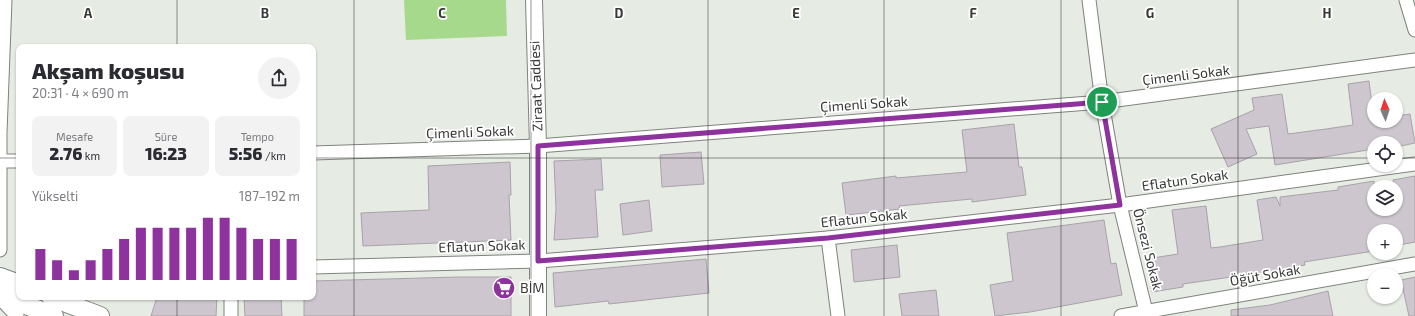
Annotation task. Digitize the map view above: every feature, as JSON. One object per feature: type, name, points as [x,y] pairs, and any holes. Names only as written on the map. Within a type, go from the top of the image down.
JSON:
[{"type":"main road","points":[[0,277],[16,283]]},
{"type":"main road","points":[[0,296],[54,316]]},
{"type":"main road","points":[[59,300],[100,316]]},
{"type":"street","points":[[0,250],[0,134],[5,0]]},
{"type":"street","name":"Ziraat Caddesi","points":[[534,0],[538,146],[538,316]]},
{"type":"street","name":"Önsezi Sokak","points":[[1089,0],[1102,102],[1120,205],[1147,314]]},
{"type":"street","points":[[1406,0],[1415,30]]},
{"type":"street","name":"Çimenli Sokak","points":[[316,153],[538,146],[1102,102],[1415,60]]},
{"type":"street","points":[[1,161],[16,161]]},
{"type":"street","name":"Eflatun Sokak","points":[[316,267],[538,261],[828,238],[1120,205],[1415,164]]},
{"type":"street","points":[[828,238],[838,316]]},
{"type":"street","name":"Öğüt Sokak","points":[[1121,316],[1147,314],[1415,264]]},
{"type":"street","points":[[0,296],[17,316]]},
{"type":"street","points":[[231,300],[231,316]]},
{"type":"green space","points":[[404,0],[506,0],[507,36],[406,40]]},
{"type":"building","points":[[1369,81],[1370,92],[1367,92],[1367,128],[1403,128],[1403,115],[1410,114],[1415,143],[1403,146],[1403,136],[1367,136],[1367,150],[1275,165],[1269,126],[1246,129],[1257,154],[1228,167],[1211,129],[1254,110],[1252,98],[1282,94],[1288,134],[1326,129],[1353,125],[1348,84]]},
{"type":"building","points":[[1014,124],[1019,167],[1022,167],[1026,195],[972,202],[972,199],[899,206],[900,209],[846,215],[842,183],[896,176],[896,178],[967,172],[962,130]]},
{"type":"building","points":[[701,152],[704,184],[662,187],[660,155]]},
{"type":"building","points":[[601,159],[603,190],[595,190],[598,237],[554,240],[556,209],[554,161]]},
{"type":"building","points":[[510,162],[511,195],[509,195],[511,240],[363,246],[361,213],[429,210],[428,166]]},
{"type":"building","points":[[1415,176],[1415,242],[1403,244],[1403,224],[1367,224],[1367,252],[1304,262],[1305,265],[1272,271],[1183,284],[1183,287],[1152,292],[1146,259],[1178,254],[1172,210],[1206,206],[1211,248],[1220,247],[1263,240],[1257,200],[1276,197],[1280,206],[1280,197],[1338,190],[1338,187],[1367,182],[1367,216],[1403,216],[1403,180],[1393,180]]},
{"type":"building","points":[[649,200],[652,231],[623,235],[620,204]]},
{"type":"building","points":[[1104,220],[1111,264],[1116,263],[1122,295],[1030,312],[995,316],[990,285],[1013,281],[1007,233]]},
{"type":"building","points":[[897,245],[900,277],[854,282],[851,250]]},
{"type":"building","points":[[706,259],[709,293],[609,304],[608,301],[555,307],[553,273]]},
{"type":"building","points":[[511,277],[511,316],[304,316],[304,300],[316,300],[316,281]]},
{"type":"building","points":[[1415,277],[1415,316],[1409,316],[1403,289],[1403,280]]},
{"type":"building","points":[[936,290],[939,316],[902,316],[899,294]]},
{"type":"building","points":[[1328,291],[1333,316],[1231,316],[1231,310],[1270,305]]},
{"type":"building","points":[[156,300],[217,300],[216,316],[151,316]]},
{"type":"building","points":[[244,300],[281,300],[282,316],[245,316]]},
{"type":"place","name":"BİM","points":[[504,288]]},
{"type":"route","points":[[1102,102],[1120,205],[828,238],[538,261],[538,146],[1102,102]]}]
